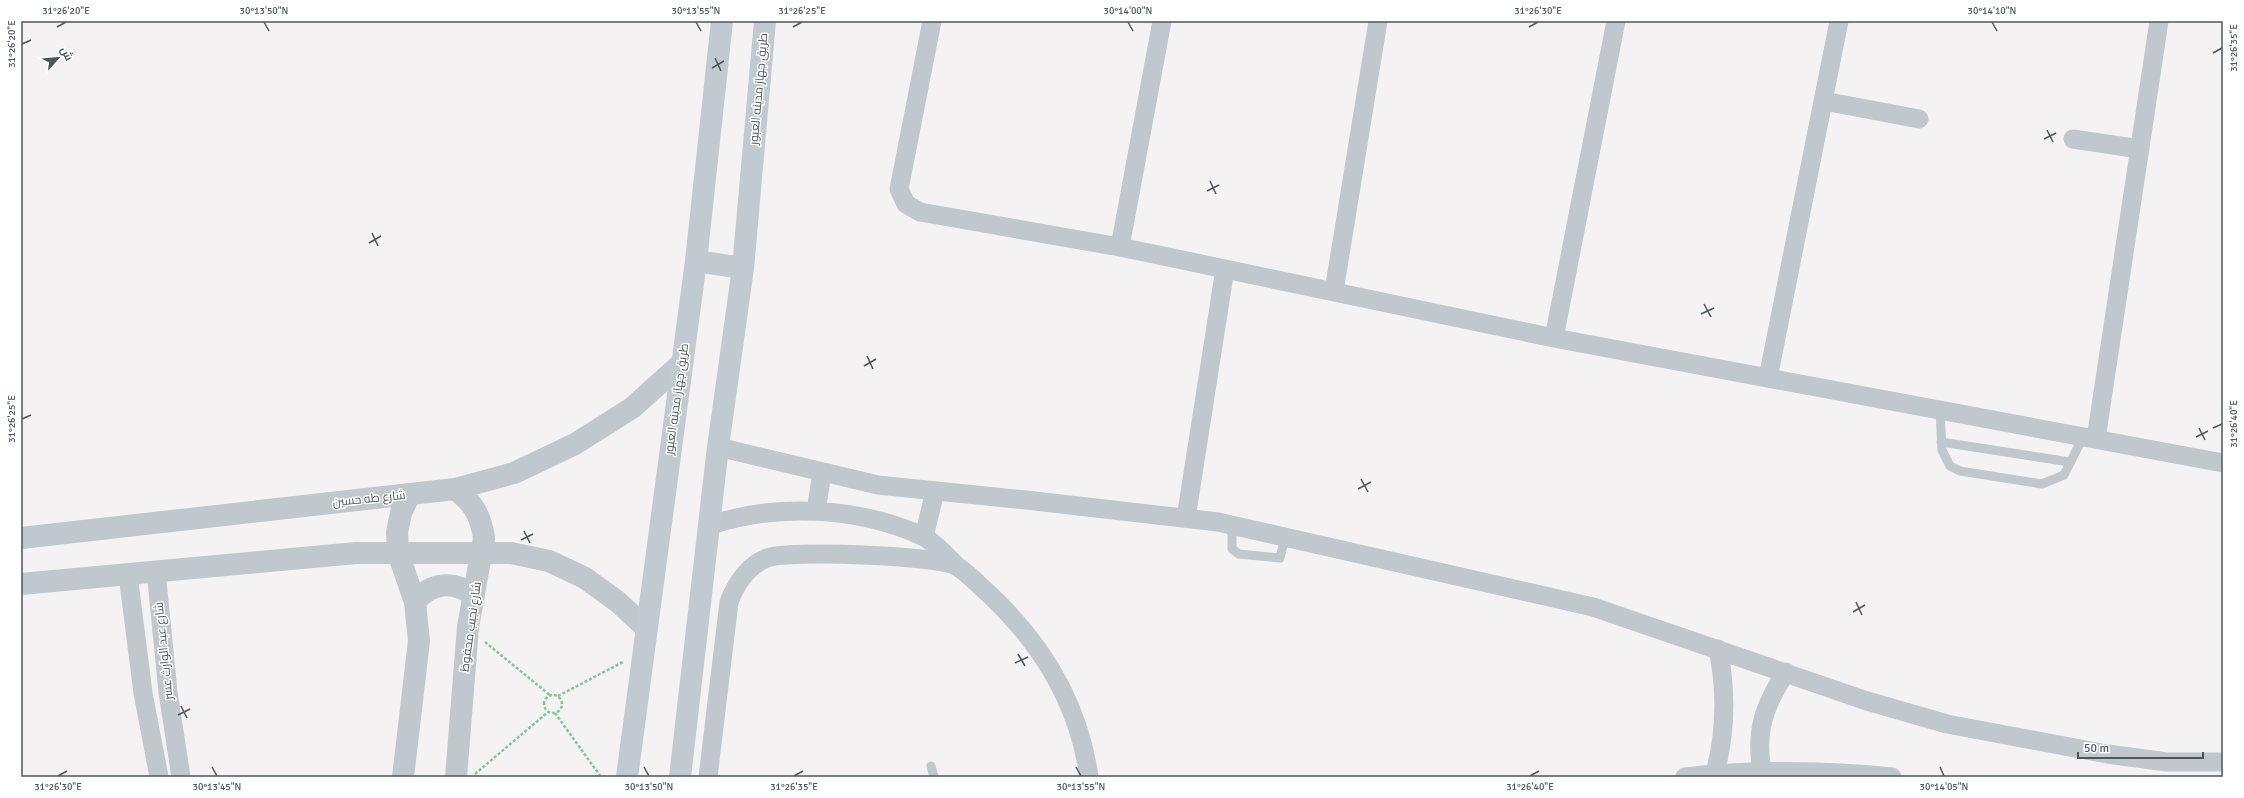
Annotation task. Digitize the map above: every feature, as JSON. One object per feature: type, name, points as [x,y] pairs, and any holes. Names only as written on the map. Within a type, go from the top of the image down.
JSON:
[{"type":"main road","name":"طريق جهاز مدينه العبور","points":[[627,777],[696,261],[722,21]]},
{"type":"main road","name":"طريق جهاز مدينه العبور","points":[[680,777],[711,525],[718,446],[743,268],[765,21]]},
{"type":"main road","points":[[696,261],[743,268]]},
{"type":"street","points":[[932,21],[899,189],[906,204],[920,212],[1120,247],[1554,338],[2223,463]]},
{"type":"street","points":[[1120,247],[1162,21]]},
{"type":"street","points":[[1334,291],[1378,21]]},
{"type":"street","points":[[1554,338],[1616,21]]},
{"type":"street","points":[[1768,378],[1839,21]]},
{"type":"street","points":[[2089,438],[2140,149],[2159,21]]},
{"type":"street","points":[[1824,101],[1919,119]]},
{"type":"street","points":[[2073,139],[2140,149]]},
{"type":"street","points":[[1186,518],[1225,269]]},
{"type":"street","name":"شارع طه حسين","points":[[21,538],[455,489],[514,473],[575,444],[632,408],[682,363]]},
{"type":"street","points":[[718,446],[878,485],[1186,518],[1232,525],[1593,607],[1867,701],[1947,724],[2107,754],[2167,762],[2223,762]]},
{"type":"street","points":[[816,511],[822,472]]},
{"type":"street","name":"شارع نجيب محفوظ","points":[[455,489],[467,498],[476,509],[482,523],[484,538],[468,628],[456,777]]},
{"type":"street","points":[[924,537],[935,492]]},
{"type":"street","points":[[403,777],[419,641],[415,602],[398,553],[397,532],[401,513],[410,494]]},
{"type":"street","points":[[711,525],[752,514],[794,510],[816,511],[871,520],[924,537],[1007,611],[1028,633],[1046,659],[1061,686],[1077,726],[1089,777]]},
{"type":"street","points":[[21,584],[356,554],[511,553],[549,561],[585,578],[618,602],[646,628]]},
{"type":"street","points":[[708,777],[729,602],[735,585],[749,569],[767,558],[787,554],[888,555],[957,566]]},
{"type":"street","name":"شارع عبد الوارث عسر","points":[[156,571],[168,692],[181,777]]},
{"type":"street","name":"شارع عبد الوارث عسر","points":[[128,575],[143,693],[159,777]]},
{"type":"street","points":[[415,602],[427,590],[443,585],[459,587],[474,596]]},
{"type":"street","points":[[1715,774],[1723,739],[1725,712],[1723,670],[1718,649]]},
{"type":"street","points":[[1762,771],[1759,735],[1762,718],[1769,701],[1786,672]]},
{"type":"street","points":[[1685,777],[1762,771],[1892,777]]},
{"type":"lane","points":[[1940,410],[1942,450],[1950,466],[1960,471],[2042,484],[2064,476],[2070,462],[2089,438]]},
{"type":"lane","points":[[1941,442],[2070,462]]},
{"type":"lane","points":[[1232,525],[1232,546],[1234,552],[1239,554],[1278,559],[1281,555],[1285,537]]},
{"type":"lane","points":[[931,766],[934,777]]},
{"type":"path","points":[[468,628],[551,696],[558,696],[644,650]]},
{"type":"path","points":[[548,712],[544,702],[551,696]]},
{"type":"path","points":[[555,713],[562,706],[558,696]]},
{"type":"path","points":[[471,777],[548,712],[555,713],[601,777]]}]
